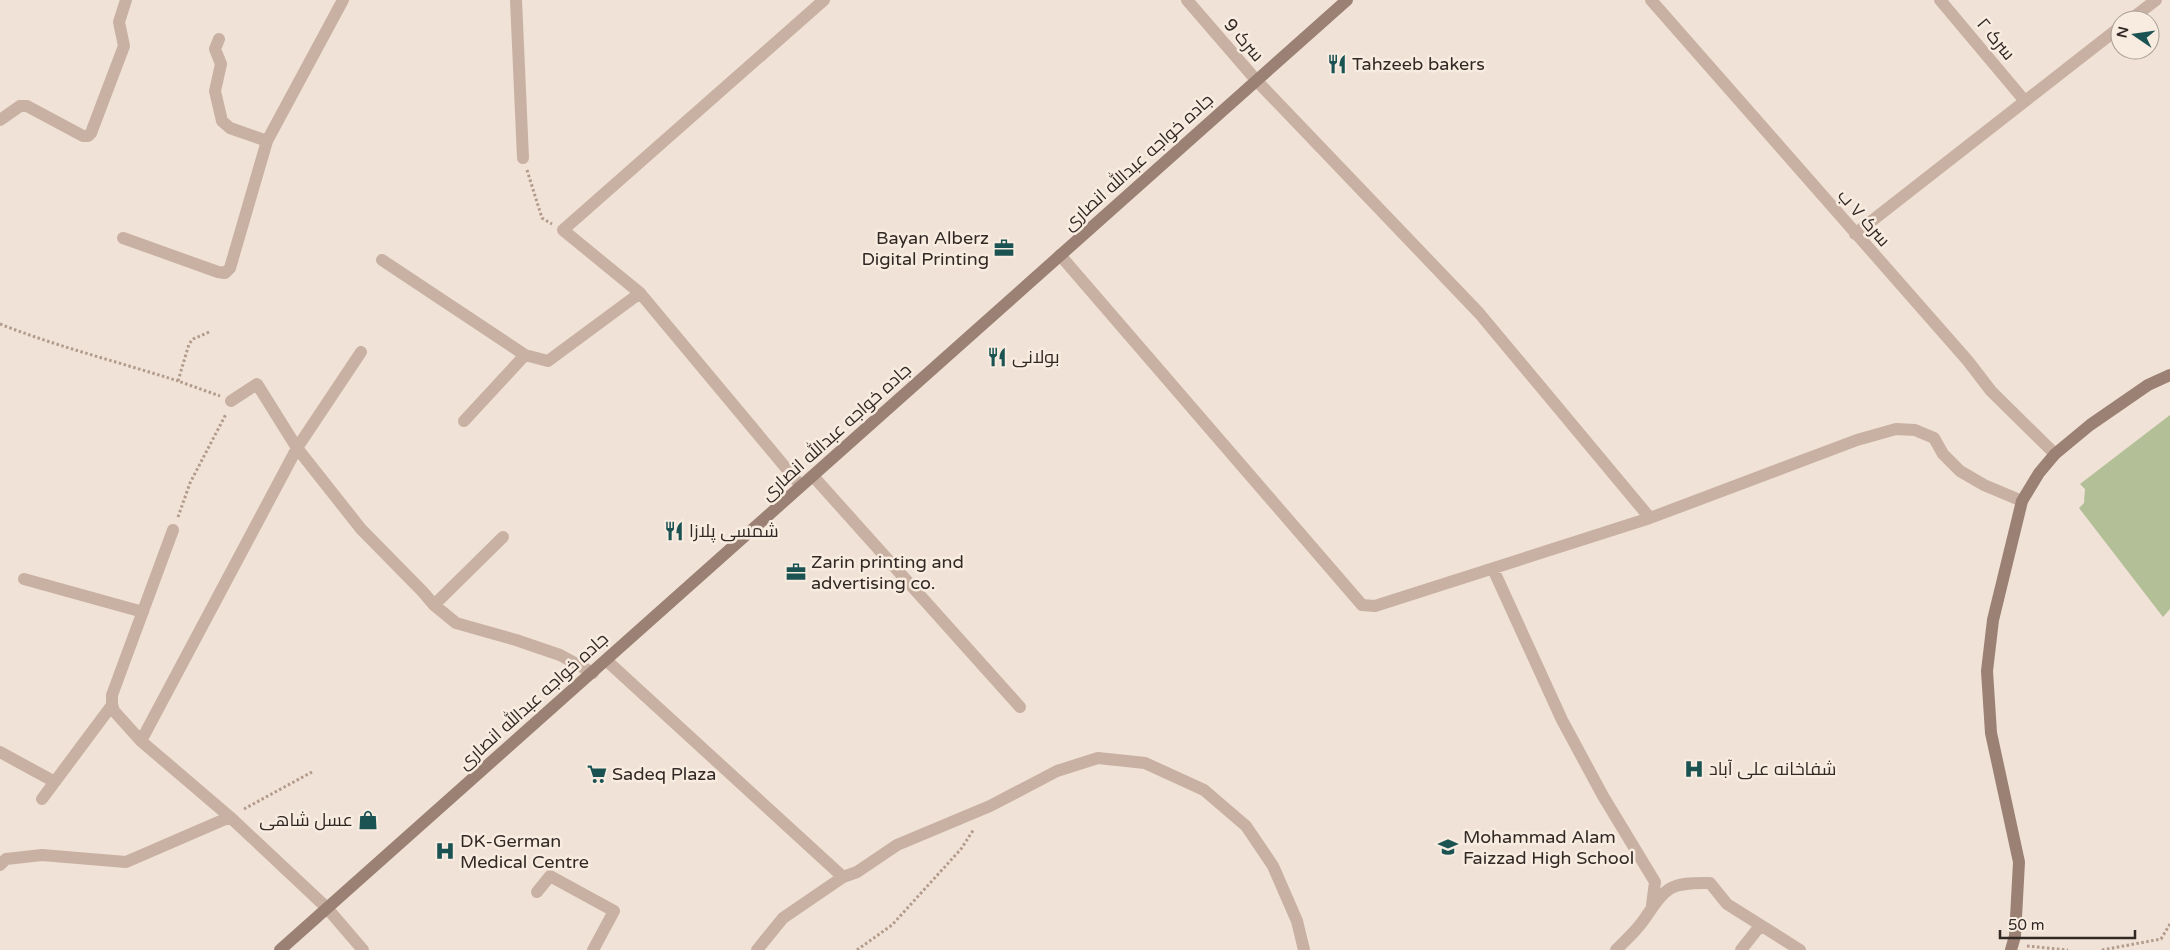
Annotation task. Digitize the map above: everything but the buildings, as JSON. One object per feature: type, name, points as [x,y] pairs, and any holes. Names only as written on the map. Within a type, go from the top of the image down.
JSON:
[{"type":"main road","name":"جاده خواجه عبدالله انصاری","points":[[280,950],[1347,0]]},
{"type":"main road","points":[[2011,949],[2015,936],[2019,862],[1991,733],[1987,671],[1994,620],[2022,501],[2039,473],[2055,454],[2090,425],[2148,385],[2170,375]]},
{"type":"street","points":[[0,120],[20,106],[27,106],[83,136],[88,136],[91,133],[124,46],[120,22],[126,0]]},
{"type":"street","points":[[123,238],[225,273],[230,268],[267,142],[343,0]]},
{"type":"street","points":[[516,0],[523,158]]},
{"type":"street","points":[[801,486],[640,293],[563,230],[824,0]]},
{"type":"street","name":"سرک 9","points":[[1187,0],[1256,80],[1479,313],[1650,518]]},
{"type":"street","name":"سرک ۷ ب","points":[[1651,0],[1855,234],[1968,360],[1991,391],[2055,454]]},
{"type":"street","name":"سرک ۲","points":[[1940,0],[2024,100]]},
{"type":"street","points":[[2143,10],[2156,0]]},
{"type":"street","points":[[1855,234],[2024,100],[2110,36]]},
{"type":"street","points":[[219,39],[215,49],[221,64],[215,91],[222,121],[230,128],[267,142]]},
{"type":"street","points":[[1060,255],[1362,605],[1375,606],[1650,518],[1856,440],[1896,429],[1915,430],[1934,438],[1943,454],[1960,471],[1984,485],[2022,501]]},
{"type":"street","points":[[382,260],[525,355],[548,362],[640,293]]},
{"type":"street","points":[[141,741],[297,448],[361,352]]},
{"type":"street","points":[[464,421],[525,355]]},
{"type":"street","points":[[231,401],[257,384],[297,448],[361,529],[434,605],[456,623],[560,655],[593,673]]},
{"type":"street","points":[[813,476],[1020,707]]},
{"type":"street","points":[[173,530],[112,695],[114,711],[141,741],[230,817],[328,908],[363,950]]},
{"type":"street","points":[[434,605],[504,537]]},
{"type":"street","points":[[1493,568],[1562,720],[1603,796],[1655,882],[1652,905]]},
{"type":"street","points":[[24,578],[143,612]]},
{"type":"street","points":[[606,660],[843,877]]},
{"type":"street","points":[[42,799],[112,705]]},
{"type":"street","points":[[0,752],[55,782]]},
{"type":"street","points":[[756,950],[783,918],[843,877],[857,872],[897,845],[990,806],[1057,771],[1098,758],[1145,763],[1204,790],[1246,826],[1273,866],[1297,921],[1304,950]]},
{"type":"street","points":[[0,865],[6,859],[42,855],[126,862],[230,817]]},
{"type":"street","points":[[537,892],[550,876],[614,911],[593,950]]},
{"type":"street","points":[[1616,950],[1643,922],[1652,905],[1669,889],[1680,884],[1710,883],[1727,904],[1800,950]]},
{"type":"street","points":[[1740,950],[1760,926]]},
{"type":"path","points":[[523,158],[542,218],[563,230]]},
{"type":"path","points":[[0,324],[41,340],[109,358],[231,401],[228,412],[190,483],[173,530]]},
{"type":"path","points":[[178,381],[189,344],[193,339],[209,332]]},
{"type":"path","points":[[230,817],[312,772]]},
{"type":"path","points":[[857,950],[892,925],[961,849],[976,828]]},
{"type":"path","points":[[2102,950],[2161,939],[2170,924]]},
{"type":"path","points":[[2011,949],[2028,946],[2068,950]]},
{"type":"green space","points":[[2170,415],[2170,609],[2163,617],[2079,508],[2084,503],[2085,489],[2080,484]]},
{"type":"place","name":"Tahzeeb bakers","points":[[1337,64]]},
{"type":"place","name":"Bayan Alberz Digital Printing","points":[[1004,248]]},
{"type":"place","name":"بولانی","points":[[997,357]]},
{"type":"place","name":"شمسی پلازا","points":[[674,531]]},
{"type":"place","name":"Zarin printing and advertising co.","points":[[796,572]]},
{"type":"place","name":"شفاخانه علی آباد","points":[[1694,769]]},
{"type":"place","name":"Sadeq Plaza","points":[[597,774]]},
{"type":"place","name":"عسل شاهی","points":[[368,820]]},
{"type":"place","name":"Mohammad Alam Faizzad High School","points":[[1448,847]]},
{"type":"place","name":"DK-German Medical Centre","points":[[445,851]]}]
